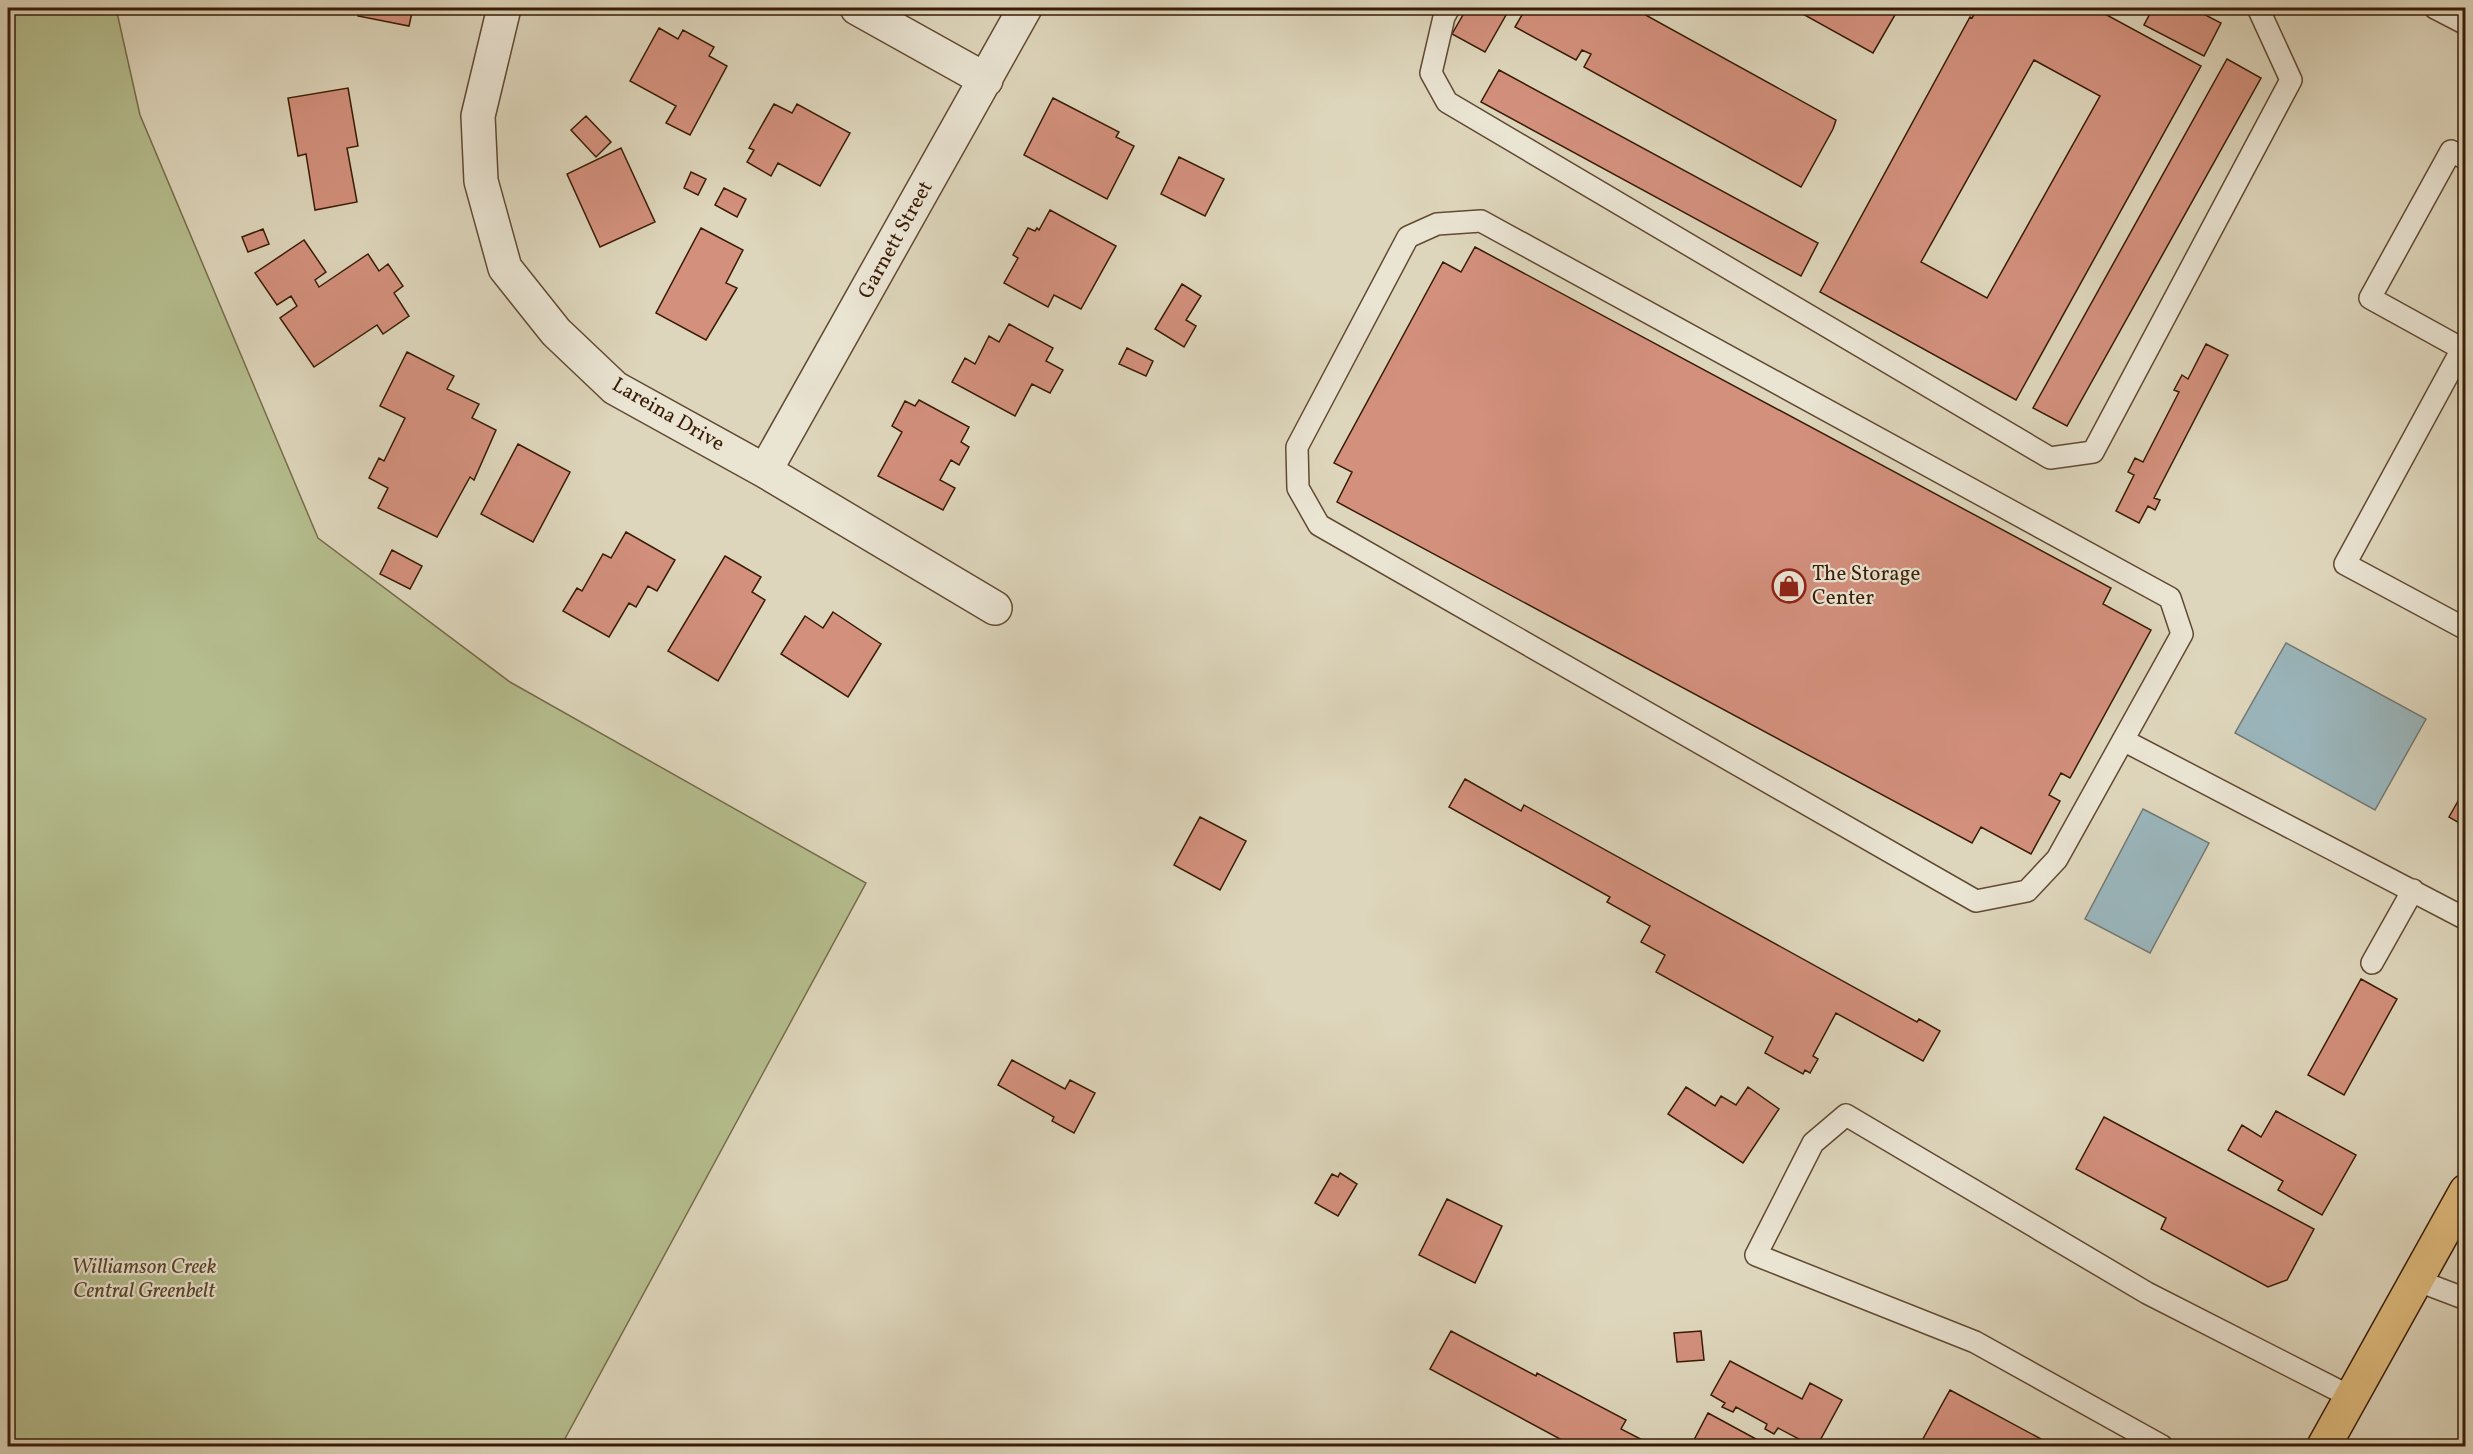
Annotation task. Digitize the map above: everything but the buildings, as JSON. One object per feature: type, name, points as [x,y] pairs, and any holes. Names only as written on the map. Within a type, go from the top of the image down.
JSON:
[{"type":"main road","points":[[2324,1446],[2466,1191]]},
{"type":"street","name":"Lareina Drive","points":[[504,8],[478,116],[480,181],[505,268],[556,332],[615,388],[765,471],[995,609]]},
{"type":"street","points":[[857,8],[986,80]]},
{"type":"street","name":"Garnett Street","points":[[765,471],[1026,8]]},
{"type":"lane","points":[[1449,8],[1444,17],[1431,73],[1447,102],[2050,458],[2093,452],[2291,80],[2258,8]]},
{"type":"lane","points":[[2435,8],[2466,24]]},
{"type":"lane","points":[[2466,159],[2451,151],[2370,298],[2464,350],[2345,564],[2466,629]]},
{"type":"lane","points":[[1481,221],[2170,598],[2182,634],[2123,740],[2057,859],[2050,867],[2028,891],[1976,901],[1319,525],[1298,488],[1297,447],[1408,237],[1437,224],[1481,221]]},
{"type":"lane","points":[[2123,740],[2466,919]]},
{"type":"lane","points":[[2372,963],[2413,890]]},
{"type":"lane","points":[[2162,1446],[1975,1342],[1756,1255],[1813,1143],[1846,1115],[2147,1293],[2351,1397]]},
{"type":"lane","points":[[2416,1280],[2466,1299]]},
{"type":"green space","name":"Williamson Creek Central Greenbelt","points":[[8,8],[116,8],[140,115],[318,538],[510,682],[866,883],[561,1446],[8,1446]]},
{"type":"water","points":[[2286,643],[2426,719],[2375,810],[2235,733]]},
{"type":"water","points":[[2143,809],[2209,843],[2150,953],[2085,919]]},
{"type":"place","name":"The Storage Center","points":[[1789,586]]}]
